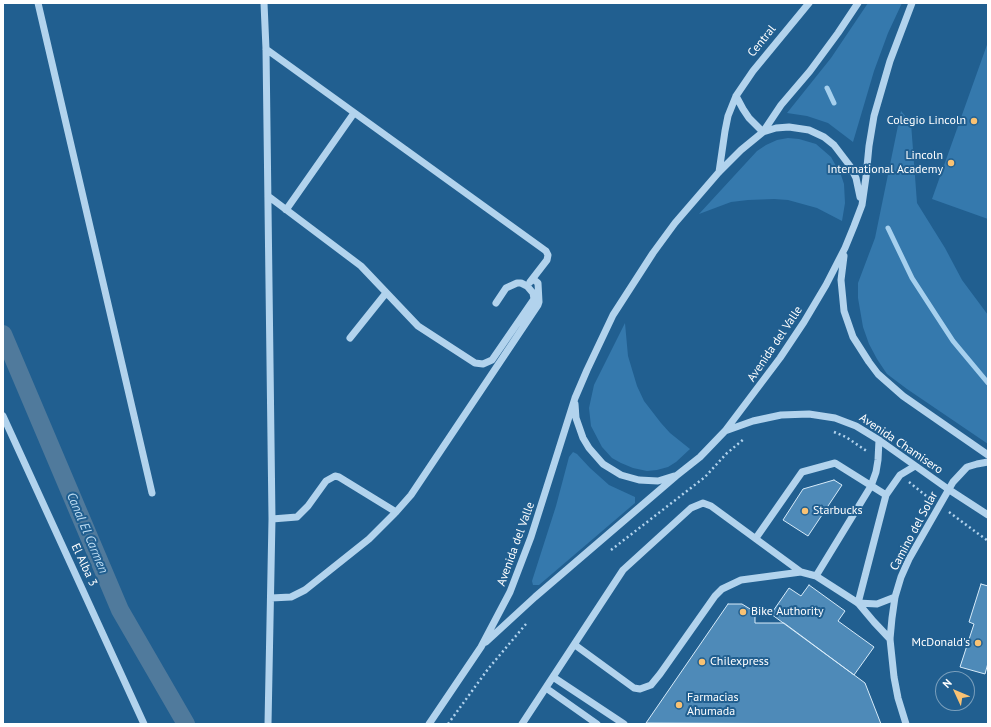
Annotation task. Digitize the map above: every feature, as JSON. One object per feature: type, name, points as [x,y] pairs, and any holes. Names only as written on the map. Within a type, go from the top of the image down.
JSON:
[{"type":"street","points":[[38,3],[152,493]]},
{"type":"street","points":[[264,3],[266,49],[272,520],[268,724]]},
{"type":"street","name":"Central","points":[[720,172],[728,116],[736,96],[757,66],[809,3]]},
{"type":"street","name":"Avenida del Valle","points":[[764,132],[778,109],[810,71],[858,3]]},
{"type":"street","name":"Avenida del Valle","points":[[481,647],[535,597],[700,457],[725,431],[758,389],[792,340],[826,285],[845,248],[862,205],[874,116],[890,61],[912,3]]},
{"type":"street","points":[[266,49],[546,251],[548,255],[547,260],[527,286]]},
{"type":"street","points":[[736,96],[746,114],[764,132]]},
{"type":"street","points":[[286,210],[354,113]]},
{"type":"street","name":"Avenida del Valle","points":[[429,724],[481,647],[510,592],[531,537],[576,398],[599,342],[632,284],[675,223],[741,150],[764,132],[776,128],[801,128],[817,133],[830,141],[843,154],[856,178],[862,205]]},
{"type":"street","points":[[268,196],[361,266],[418,326],[475,363],[483,364],[492,360],[534,299],[533,293],[521,282],[510,285],[496,303]]},
{"type":"street","points":[[845,248],[841,280],[844,311],[853,337],[860,350],[878,374],[903,396],[988,454]]},
{"type":"street","points":[[271,598],[291,597],[305,590],[369,539],[411,496],[538,305],[538,283],[533,279]]},
{"type":"street","points":[[350,338],[386,293]]},
{"type":"street","name":"Avenida del Valle","points":[[576,398],[576,418],[583,438],[588,448],[603,464],[622,475],[639,480],[658,481],[676,476]]},
{"type":"street","name":"Avenida Chamisero","points":[[725,431],[767,417],[781,415],[808,414],[829,416],[845,421],[879,440],[948,489],[988,515]]},
{"type":"street","name":"El Alba 3","points":[[3,416],[144,724]]},
{"type":"street","points":[[816,576],[871,486],[876,472],[879,440]]},
{"type":"street","name":"Camino del Solar","points":[[906,724],[898,698],[894,677],[890,639],[895,597],[901,577],[909,559],[940,506],[948,489],[967,467],[988,462]]},
{"type":"street","points":[[756,538],[802,472],[835,463],[886,495]]},
{"type":"street","points":[[858,603],[886,495],[900,475],[915,466]]},
{"type":"street","points":[[272,520],[297,517],[308,506],[326,480],[335,476],[396,512]]},
{"type":"street","points":[[522,724],[623,570],[691,508],[703,503],[711,506],[801,572],[816,576],[858,603],[890,639]]},
{"type":"street","points":[[575,645],[634,688],[640,689],[651,685],[715,596],[722,589],[742,580],[801,572]]},
{"type":"street","points":[[858,603],[877,604],[895,597]]},
{"type":"street","points":[[553,677],[624,724]]},
{"type":"street","points":[[546,688],[597,724]]},
{"type":"path","points":[[828,430],[846,437],[878,460]]},
{"type":"path","points":[[607,553],[705,477],[745,438],[752,436]]},
{"type":"path","points":[[900,475],[988,541]]},
{"type":"path","points":[[448,724],[488,669],[528,622]]},
{"type":"shaded area","points":[[868,3],[902,3],[888,33],[874,71],[853,142],[828,123],[807,116],[787,113],[831,58]]},
{"type":"shaded area","name":"Colegio Lincoln","points":[[988,42],[988,219],[932,199]]},
{"type":"shaded area","points":[[901,111],[911,123],[917,203],[945,248],[962,280],[988,315],[988,444],[887,374],[869,344],[863,327],[858,298],[858,283],[875,238]]},
{"type":"shaded area","points":[[788,138],[799,139],[816,144],[831,157],[841,175],[844,184],[845,203],[842,221],[817,208],[788,200],[774,199],[731,202],[699,214],[757,151],[777,140]]},
{"type":"shaded area","points":[[625,323],[628,356],[637,386],[644,401],[670,433],[690,449],[676,462],[668,467],[657,470],[647,471],[633,468],[612,458],[602,447],[591,426],[589,408],[594,385]]},
{"type":"shaded area","points":[[573,452],[577,454],[609,485],[635,497],[635,503],[539,585],[533,585],[532,581],[556,506],[569,457]]},
{"type":"building","points":[[834,480],[842,485],[808,536],[783,520],[803,489]]},
{"type":"building","name":"McDonald's","points":[[981,584],[988,586],[988,663],[985,674],[960,667],[974,624],[969,622]]},
{"type":"building","points":[[809,585],[845,611],[838,621],[874,647],[854,675],[771,614],[789,588],[801,596]]},
{"type":"building","points":[[728,604],[742,604],[755,612],[755,623],[784,623],[865,683],[881,724],[646,723]]},
{"type":"waterway","points":[[827,88],[834,103]]},
{"type":"waterway","points":[[888,228],[912,278],[953,341],[988,383]]},
{"type":"waterway","name":"Canal El Carmen","points":[[3,334],[120,610],[186,724]]},
{"type":"place","name":"Colegio Lincoln","points":[[974,121]]},
{"type":"place","name":"Lincoln International Academy","points":[[951,163]]},
{"type":"place","name":"Starbucks","points":[[805,511]]},
{"type":"place","name":"Bike Authority","points":[[743,612]]},
{"type":"place","name":"McDonald's","points":[[978,643]]},
{"type":"place","name":"Chilexpress","points":[[702,662]]},
{"type":"place","name":"Farmacias Ahumada","points":[[679,705]]}]
